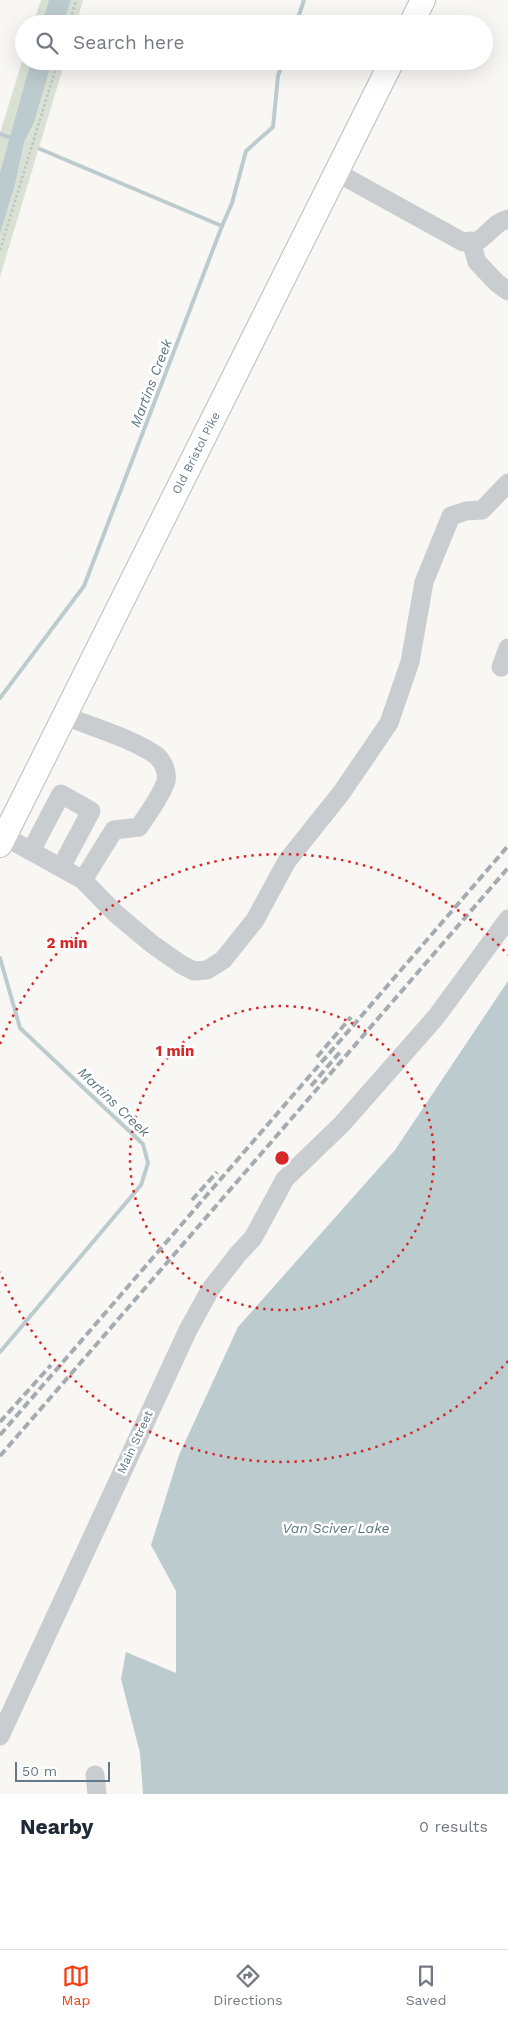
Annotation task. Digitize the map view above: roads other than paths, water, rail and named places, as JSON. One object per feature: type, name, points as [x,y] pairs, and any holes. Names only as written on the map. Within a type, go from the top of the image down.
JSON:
[{"type":"main road","points":[[416,15],[423,0]]},
{"type":"main road","name":"Old Bristol Pike","points":[[2,841],[387,70]]},
{"type":"street","points":[[336,172],[463,242],[478,241],[508,218]]},
{"type":"street","points":[[471,241],[476,262],[497,284],[508,291]]},
{"type":"street","points":[[2,841],[31,850],[83,880],[115,913],[152,944],[182,965],[194,971],[207,970],[223,960],[255,920],[287,861],[342,792],[388,723],[410,662],[424,582],[451,516],[466,511],[482,510],[508,483]]},
{"type":"street","points":[[501,667],[508,648]]},
{"type":"street","points":[[65,716],[127,740],[158,757],[166,769],[166,781],[139,828],[114,830],[83,880]]},
{"type":"street","points":[[31,850],[61,794],[91,811],[66,858]]},
{"type":"street","name":"Main Street","points":[[0,1736],[188,1330],[210,1290],[238,1254],[254,1238],[285,1179],[342,1124],[436,1017],[508,919]]},
{"type":"water","points":[[49,0],[71,0],[66,15],[45,15]]},
{"type":"water","points":[[29,70],[49,70],[34,122],[24,142],[15,184],[0,233],[0,173]]},
{"type":"water","name":"Van Sciver Lake","points":[[508,981],[508,1794],[143,1794],[140,1753],[121,1679],[126,1652],[176,1673],[176,1591],[151,1545],[179,1455],[238,1327],[395,1150]]},
{"type":"waterway","name":"Martins Creek","points":[[299,15],[304,0]]},
{"type":"waterway","name":"Martins Creek","points":[[0,698],[84,586],[232,203],[246,151],[273,127],[280,70]]},
{"type":"waterway","points":[[0,134],[14,139]]},
{"type":"waterway","points":[[40,149],[222,226]]},
{"type":"waterway","name":"Martins Creek","points":[[0,958],[20,1028],[143,1144],[148,1163],[141,1185],[0,1352]]},
{"type":"railway","points":[[0,1435],[508,846]]},
{"type":"railway","points":[[0,1456],[508,868]]},
{"type":"railway","points":[[317,1057],[351,1017]]},
{"type":"railway","points":[[311,1086],[340,1052]]},
{"type":"railway","points":[[192,1200],[217,1172]]},
{"type":"railway","points":[[0,1422],[51,1365]]}]
